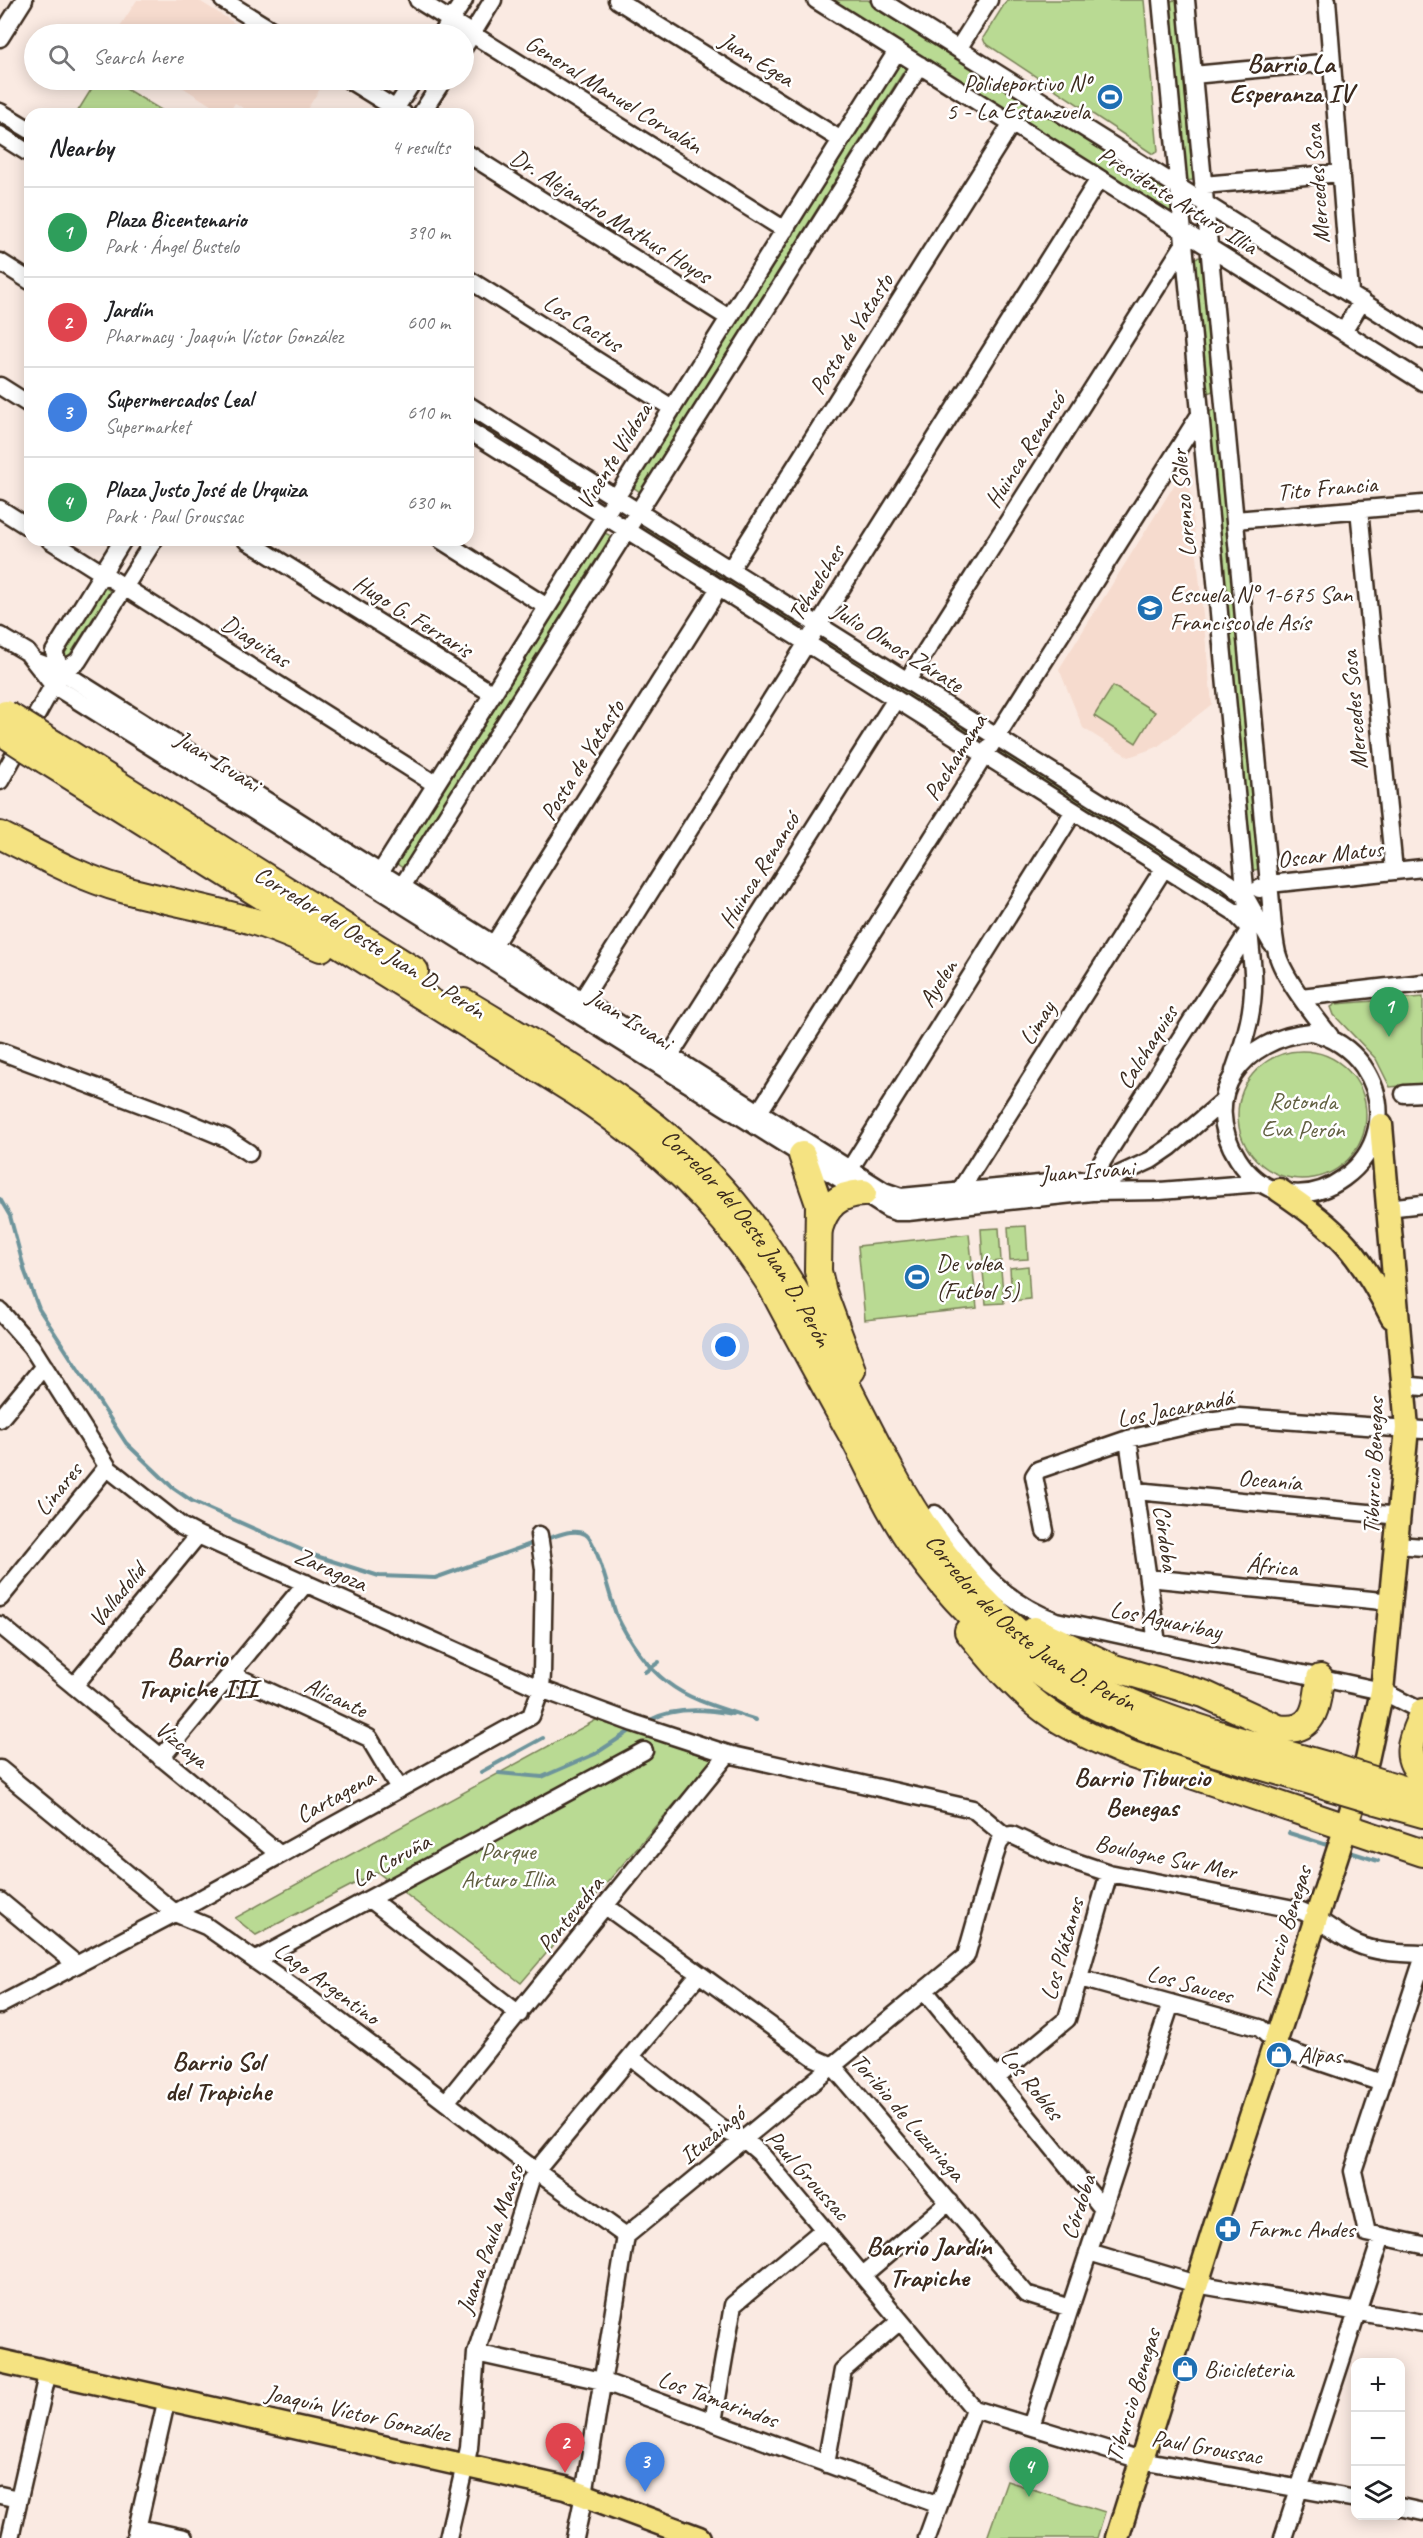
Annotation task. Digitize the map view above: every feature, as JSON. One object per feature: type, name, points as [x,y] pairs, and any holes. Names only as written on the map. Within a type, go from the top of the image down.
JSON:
[{"type":"highway","name":"Corredor del Oeste Juan D. Perón","points":[[2,718],[50,752],[436,1005],[617,1120],[653,1147],[698,1190],[753,1256],[884,1478],[968,1586],[1012,1627],[1040,1649],[1067,1668],[1112,1694],[1332,1777],[1380,1792],[1423,1814]]},
{"type":"highway","name":"Corredor del Oeste Juan D. Perón","points":[[50,752],[583,1075],[643,1115],[667,1135],[691,1156],[732,1201],[765,1244],[800,1300],[877,1444],[884,1478]]},
{"type":"highway","points":[[0,835],[63,867],[121,889],[251,921],[282,931],[324,950],[382,982],[436,1005]]},
{"type":"highway","points":[[796,1144],[819,1204],[818,1271],[823,1292],[877,1444]]},
{"type":"highway","points":[[818,1232],[824,1214],[833,1202],[844,1196],[852,1181]]},
{"type":"highway","name":"Corredor del Oeste Juan D. Perón","points":[[918,1520],[915,1550],[969,1614],[991,1636],[1067,1691],[1125,1719],[1181,1740],[1332,1777]]},
{"type":"highway","points":[[915,1550],[962,1624],[1012,1682],[1051,1715],[1074,1729],[1132,1755],[1423,1852]]},
{"type":"highway","points":[[968,1586],[1038,1632],[1104,1664],[1204,1694],[1278,1728],[1289,1730],[1301,1728],[1311,1718],[1318,1698],[1320,1678]]},
{"type":"highway","points":[[1423,1712],[1409,1750],[1411,1760],[1423,1775]]},
{"type":"highway","name":"Corredor del Oeste Juan D. Perón","points":[[1380,1792],[1423,1795]]},
{"type":"main road","name":"Tiburcio Benegas","points":[[1117,2538],[1196,2284],[1346,1827],[1371,1743],[1382,1691],[1400,1516],[1415,1429],[1397,1326],[1381,1125]]},
{"type":"main road","name":"Tiburcio Benegas","points":[[1270,1186],[1310,1210],[1341,1236],[1360,1259],[1397,1326]]},
{"type":"main road","name":"Joaquín Víctor González","points":[[0,2361],[466,2465],[584,2495],[699,2538]]},
{"type":"street","points":[[223,0],[262,24]]},
{"type":"street","name":"General Manuel Corvalán","points":[[418,0],[443,24]]},
{"type":"street","points":[[449,24],[464,0]]},
{"type":"street","points":[[474,30],[493,0]]},
{"type":"street","name":"Juan Egea","points":[[618,0],[841,140]]},
{"type":"street","name":"Presidente Arturo Illia","points":[[816,0],[1099,179],[1183,238],[1209,248],[1423,382]]},
{"type":"street","name":"Presidente Arturo Illia","points":[[880,0],[1423,340]]},
{"type":"street","points":[[958,49],[989,0]]},
{"type":"street","name":"Lorenzo Soler","points":[[1161,0],[1245,896],[1250,929],[1254,994],[1249,1029],[1234,1071]]},
{"type":"street","name":"Lorenzo Soler","points":[[1186,0],[1277,953],[1301,997],[1330,1036]]},
{"type":"street","name":"Mercedes Sosa","points":[[1327,0],[1341,173],[1356,297]]},
{"type":"street","points":[[0,38],[22,1]]},
{"type":"street","name":"General Manuel Corvalán","points":[[474,44],[785,230]]},
{"type":"street","name":"Vicente Vildoza","points":[[376,879],[897,51]]},
{"type":"street","points":[[1193,75],[1332,62]]},
{"type":"street","name":"Vicente Vildoza","points":[[398,893],[920,65]]},
{"type":"street","points":[[365,90],[392,108]]},
{"type":"street","points":[[400,108],[409,90]]},
{"type":"street","points":[[426,108],[437,90]]},
{"type":"street","points":[[0,112],[24,126]]},
{"type":"street","name":"Posta de Yatasto","points":[[730,570],[1012,123]]},
{"type":"street","points":[[0,135],[24,150]]},
{"type":"street","name":"Dr. Alejandro Mathus Hoyos","points":[[474,158],[729,318]]},
{"type":"street","points":[[1203,185],[1341,173]]},
{"type":"street","name":"Tehuelches","points":[[578,1006],[1099,179]]},
{"type":"street","name":"Huinca Renancó","points":[[907,681],[1183,238]]},
{"type":"street","points":[[0,262],[24,277]]},
{"type":"street","name":"Los Cactus","points":[[474,283],[672,408]]},
{"type":"street","points":[[1343,332],[1356,297]]},
{"type":"street","points":[[0,386],[24,401]]},
{"type":"street","points":[[1199,410],[1223,398]]},
{"type":"street","name":"Julio Olmos Zárate","points":[[474,409],[1229,883],[1245,896],[1277,953]]},
{"type":"street","name":"Pachamama","points":[[755,1118],[1199,410]]},
{"type":"street","name":"Julio Olmos Zárate","points":[[474,434],[1233,911],[1250,929]]},
{"type":"street","name":"Tito Francia","points":[[1235,520],[1423,504]]},
{"type":"street","points":[[0,509],[24,524]]},
{"type":"street","name":"Mercedes Sosa","points":[[1359,509],[1394,871]]},
{"type":"street","name":"Diaguitas","points":[[60,546],[435,784]]},
{"type":"street","points":[[57,678],[54,651],[119,546]]},
{"type":"street","points":[[0,781],[57,678],[78,662],[150,546]]},
{"type":"street","name":"Hugo G. Ferraris","points":[[256,546],[493,694]]},
{"type":"street","points":[[451,546],[548,607]]},
{"type":"street","name":"Posta de Yatasto","points":[[490,951],[719,588]]},
{"type":"street","name":"Juan Isuani","points":[[0,636],[27,652],[57,678],[666,1061],[796,1144],[896,1212],[958,1199],[1091,1186],[1160,1191],[1270,1186]]},
{"type":"street","name":"Huinca Renancó","points":[[666,1061],[896,699]]},
{"type":"street","name":"Ayelen","points":[[852,1181],[1074,811]]},
{"type":"street","name":"Limay","points":[[958,1199],[1164,868]]},
{"type":"street","name":"Oscar Matus","points":[[1245,896],[1269,884],[1423,868]]},
{"type":"street","name":"Calchaquies","points":[[1091,1186],[1250,929]]},
{"type":"street","points":[[1301,997],[1423,983]]},
{"type":"street","points":[[1311,1032],[1330,1036],[1352,1053],[1369,1073],[1378,1098],[1381,1125],[1372,1151],[1364,1163],[1345,1181],[1320,1191],[1306,1193],[1270,1186],[1243,1166],[1232,1148],[1224,1124],[1222,1102],[1226,1087],[1234,1071],[1254,1052],[1276,1039],[1311,1032]]},
{"type":"street","points":[[0,1051],[178,1118],[226,1138],[249,1154]]},
{"type":"street","points":[[1404,1094],[1423,1093]]},
{"type":"street","name":"Juan Isuani","points":[[1091,1186],[1151,1160],[1170,1147],[1222,1102]]},
{"type":"street","name":"Juan Isuani","points":[[755,1118],[852,1181],[901,1197],[958,1199]]},
{"type":"street","points":[[1387,1208],[1423,1204]]},
{"type":"street","name":"Zaragoza","points":[[0,1311],[31,1346],[107,1467],[173,1520],[198,1535],[541,1689],[633,1723],[728,1754]]},
{"type":"street","points":[[0,1419],[44,1366]]},
{"type":"street","name":"Los Jacarandá","points":[[1045,1531],[1034,1476],[1038,1470],[1128,1439],[1207,1421],[1239,1417],[1415,1429]]},
{"type":"street","name":"Córdoba","points":[[1128,1439],[1157,1643]]},
{"type":"street","name":"Linares","points":[[0,1598],[107,1467]]},
{"type":"street","name":"Oceanía","points":[[1136,1491],[1400,1516]]},
{"type":"street","name":"Los Aguaribay","points":[[918,1520],[1017,1604],[1056,1622],[1382,1691],[1423,1712]]},
{"type":"street","name":"Valladolid","points":[[74,1686],[198,1535]]},
{"type":"street","name":"Cartagena","points":[[0,2005],[175,1913],[531,1716],[541,1689],[544,1569],[540,1535]]},
{"type":"street","points":[[1397,1545],[1423,1547]]},
{"type":"street","name":"África","points":[[1148,1578],[1392,1602]]},
{"type":"street","points":[[161,1758],[306,1583]]},
{"type":"street","name":"Vizcaya","points":[[0,1624],[279,1854]]},
{"type":"street","name":"Alicante","points":[[231,1674],[369,1738],[399,1788]]},
{"type":"street","name":"La Coruña","points":[[256,1960],[644,1751]]},
{"type":"street","name":"Boulogne Sur Mer","points":[[728,1754],[973,1809],[1005,1836],[1012,1835],[1055,1855],[1109,1873],[1299,1910],[1316,1917],[1358,1944],[1384,1951],[1423,1956]]},
{"type":"street","name":"Pontevedra","points":[[446,2102],[728,1754]]},
{"type":"street","name":"Lago Argentino","points":[[0,1769],[175,1913],[206,1926],[256,1960],[626,2236]]},
{"type":"street","name":"Ituzaingó","points":[[626,2236],[966,1956],[994,1858],[999,1843],[1005,1836]]},
{"type":"street","name":"Los Plátanos","points":[[996,2078],[1067,2019],[1109,1873]]},
{"type":"street","points":[[370,1899],[519,2014]]},
{"type":"street","points":[[0,1901],[76,1964]]},
{"type":"street","name":"Toribio de Luzuriaga","points":[[607,1906],[815,2058],[833,2066],[1026,2294],[1070,2308]]},
{"type":"street","points":[[1423,1956],[1353,2171],[1367,2233],[1423,2245]]},
{"type":"street","name":"Juana Paula Manso","points":[[448,2538],[466,2465],[476,2353],[536,2171],[699,1974]]},
{"type":"street","name":"Los Sauces","points":[[1080,1978],[1260,2028],[1274,2043],[1290,2053],[1382,2083]]},
{"type":"street","name":"Los Robles","points":[[925,1991],[1103,2208]]},
{"type":"street","name":"Córdoba","points":[[1031,2426],[1171,2003]]},
{"type":"street","name":"Paul Groussac","points":[[630,2057],[722,2129],[745,2140],[760,2153],[974,2409],[1141,2460],[1351,2498]]},
{"type":"street","points":[[862,2275],[948,2202]]},
{"type":"street","points":[[713,2422],[733,2305],[824,2229]]},
{"type":"street","points":[[575,2538],[626,2236]]},
{"type":"street","points":[[1283,2538],[1382,2236]]},
{"type":"street","points":[[1089,2252],[1196,2284],[1423,2323]]},
{"type":"street","points":[[826,2464],[843,2370],[900,2321]]},
{"type":"street","name":"Los Tamarindos","points":[[476,2353],[602,2381],[939,2505]]},
{"type":"street","points":[[10,2538],[48,2372]]},
{"type":"street","points":[[167,2398],[137,2533],[184,2538]]},
{"type":"street","points":[[927,2538],[974,2409]]},
{"type":"street","points":[[0,2495],[18,2499]]},
{"type":"street","points":[[1405,2508],[1423,2512]]},
{"type":"shaded area","points":[[137,0],[198,0],[236,24],[121,24]]},
{"type":"shaded area","points":[[187,90],[319,90],[308,108],[243,108],[235,103],[232,108],[215,108]]},
{"type":"shaded area","name":"Escuela N° 1-675 San Francisco de Asís","points":[[1180,476],[1189,477],[1212,704],[1157,747],[1129,757],[1083,728],[1059,669]]},
{"type":"green space","points":[[829,0],[868,0],[1168,190],[1171,193],[1172,213]]},
{"type":"green space","name":"Polideportivo Nº 5 - La Estanzuela","points":[[1007,0],[1144,0],[1158,151],[1153,154],[985,43],[983,38]]},
{"type":"green space","points":[[1177,0],[1193,180],[1185,181],[1169,1]]},
{"type":"green space","points":[[900,61],[907,66],[640,492],[633,487]]},
{"type":"green space","points":[[91,90],[128,90],[158,108],[80,108]]},
{"type":"green space","points":[[1201,257],[1213,391],[1205,394],[1192,258]]},
{"type":"green space","points":[[1216,409],[1259,869],[1250,871],[1208,412]]},
{"type":"green space","points":[[474,416],[597,493],[593,499],[474,425]]},
{"type":"green space","points":[[647,527],[802,623],[799,629],[645,532]]},
{"type":"green space","points":[[605,533],[611,536],[403,868],[397,864]]},
{"type":"green space","points":[[104,587],[110,591],[68,658],[61,654]]},
{"type":"green space","points":[[823,637],[980,734],[979,739],[974,739],[820,643]]},
{"type":"green space","points":[[1113,686],[1155,712],[1136,743],[1094,716]]},
{"type":"green space","points":[[1002,750],[1234,896],[1230,900],[1000,756]]},
{"type":"green space","points":[[1423,997],[1423,1084],[1390,1087],[1376,1059],[1334,1015],[1331,1007],[1336,1004]]},
{"type":"green space","name":"Rotonda Eva Perón","points":[[1302,1051],[1326,1056],[1347,1070],[1361,1091],[1366,1115],[1361,1139],[1347,1160],[1326,1174],[1302,1179],[1278,1174],[1257,1160],[1243,1139],[1238,1115],[1243,1091],[1257,1070],[1278,1056]]},
{"type":"green space","points":[[1026,1226],[1028,1259],[1010,1260],[1008,1227]]},
{"type":"green space","points":[[999,1228],[1001,1261],[983,1263],[981,1229]]},
{"type":"green space","name":"De volea (Futbol 5)","points":[[969,1234],[977,1308],[865,1320],[858,1246]]},
{"type":"green space","points":[[1028,1266],[1030,1299],[1012,1301],[1010,1268]]},
{"type":"green space","points":[[1001,1270],[1004,1303],[986,1304],[983,1271]]},
{"type":"green space","name":"Parque Arturo Illia","points":[[596,1720],[713,1759],[521,1983],[377,1872],[256,1935],[235,1918]]},
{"type":"green space","points":[[1007,2481],[1105,2512],[1097,2538],[987,2538]]},
{"type":"waterway","points":[[0,1199],[10,1216],[25,1272],[39,1309],[126,1443],[173,1488],[192,1501],[313,1555],[379,1576],[435,1578],[531,1544]]},
{"type":"waterway","points":[[1412,1395],[1423,1396]]},
{"type":"waterway","points":[[549,1538],[581,1532],[590,1539],[620,1623],[631,1642],[652,1669],[678,1690],[688,1695],[756,1720]]},
{"type":"waterway","points":[[645,1672],[659,1662]]},
{"type":"waterway","points":[[650,1720],[669,1713],[690,1710],[732,1714]]},
{"type":"waterway","points":[[499,1773],[542,1777],[595,1754],[630,1731]]},
{"type":"waterway","points":[[481,1772],[543,1738]]},
{"type":"waterway","points":[[1289,1833],[1327,1845]]},
{"type":"waterway","points":[[1350,1852],[1378,1861]]},
{"type":"place","name":"Polideportivo Nº 5 - La Estanzuela","points":[[1110,97]]},
{"type":"place","name":"Escuela N° 1-675 San Francisco de Asís","points":[[1150,608]]},
{"type":"place","name":"Plaza Bicentenario","points":[[1389,1037]]},
{"type":"place","name":"De volea (Futbol 5)","points":[[917,1277]]},
{"type":"place","name":"Alpas","points":[[1279,2055]]},
{"type":"place","name":"Farmc Andes","points":[[1228,2229]]},
{"type":"place","name":"Bicicleteria","points":[[1185,2369]]},
{"type":"place","name":"Jardín","points":[[565,2473]]},
{"type":"place","name":"Supermercados Leal","points":[[645,2492]]},
{"type":"place","name":"Plaza Justo José de Urquiza","points":[[1029,2497]]},
{"type":"district","name":"Barrio La Esperanza IV","points":[[1291,78]]},
{"type":"district","name":"Barrio Trapiche III","points":[[197,1672]]},
{"type":"district","name":"Barrio Tiburcio Benegas","points":[[1142,1792]]},
{"type":"district","name":"Barrio Sol del Trapiche","points":[[218,2076]]},
{"type":"district","name":"Barrio Jardín Trapiche","points":[[929,2262]]}]
